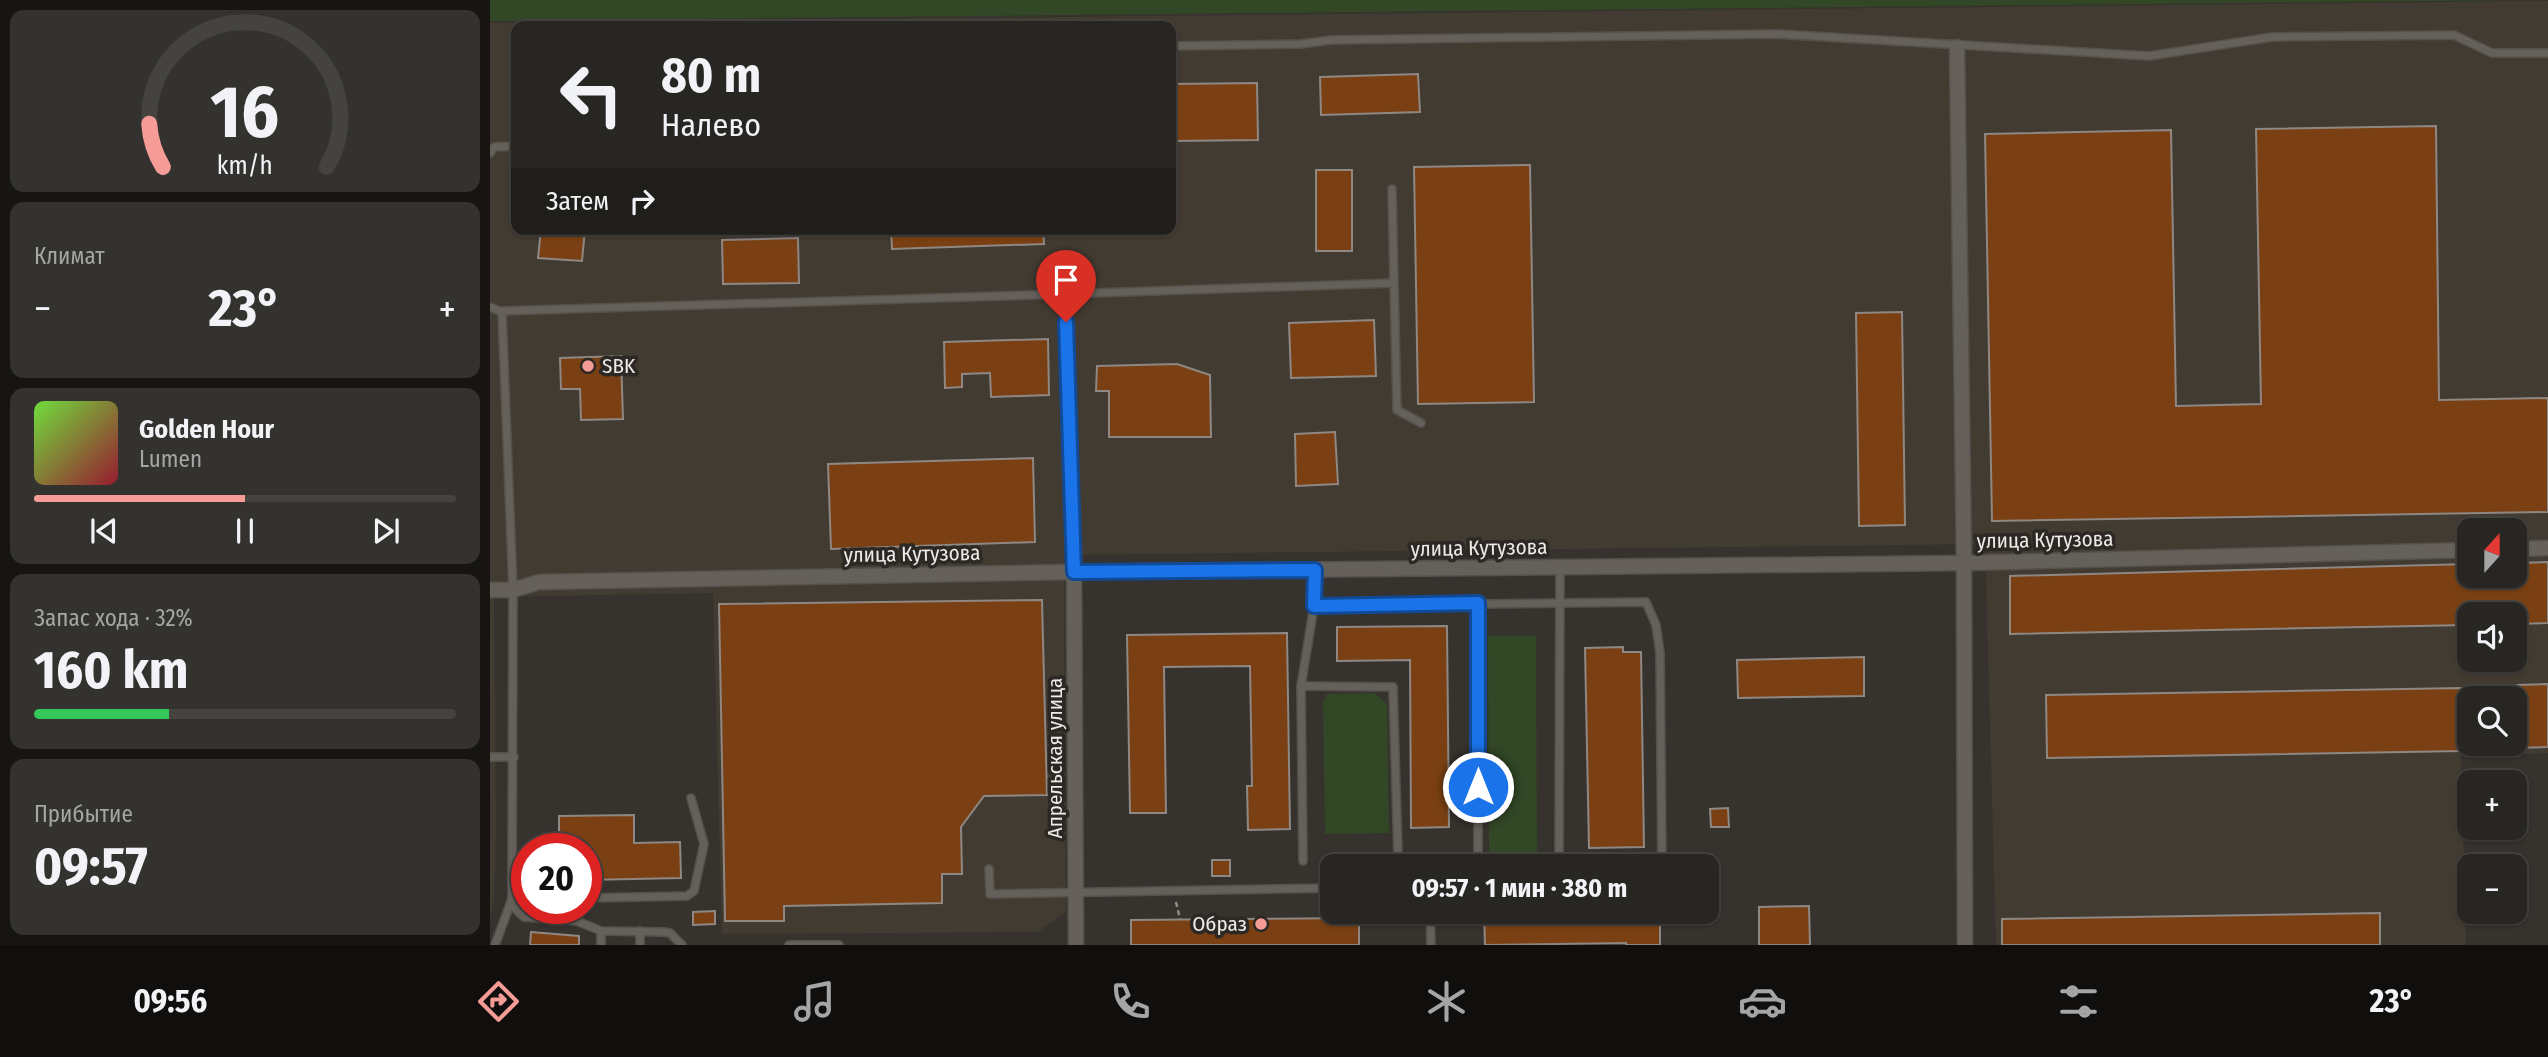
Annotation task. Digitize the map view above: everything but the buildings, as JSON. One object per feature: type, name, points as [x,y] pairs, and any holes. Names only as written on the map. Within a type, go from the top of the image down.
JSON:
[{"type":"street","points":[[1957,47],[1964,563],[1965,945]]},
{"type":"street","points":[[2527,549],[2548,548]]},
{"type":"street","name":"улица Кутузова","points":[[490,590],[513,590],[539,582],[1074,572],[1964,563],[2457,550]]},
{"type":"street","name":"Апрельская улица","points":[[1074,572],[1076,945]]},
{"type":"lane","points":[[1176,46],[1301,44],[1331,40],[1776,34],[2149,57],[2272,37],[2454,35],[2492,53],[2548,53]]},
{"type":"lane","points":[[490,153],[494,147],[511,146]]},
{"type":"lane","points":[[1392,190],[1397,410],[1421,423]]},
{"type":"lane","points":[[490,307],[502,312],[1394,283]]},
{"type":"lane","points":[[1065,294],[1074,572]]},
{"type":"lane","points":[[502,312],[513,590],[512,833]]},
{"type":"lane","points":[[1559,854],[1560,568]]},
{"type":"lane","points":[[1303,861],[1301,686],[1314,606],[1315,570]]},
{"type":"lane","points":[[1314,606],[1646,602],[1656,625],[1660,653],[1662,854]]},
{"type":"lane","points":[[1478,603],[1479,854]]},
{"type":"lane","points":[[1301,686],[1393,687],[1398,854]]},
{"type":"lane","points":[[490,757],[514,757]]},
{"type":"lane","points":[[602,898],[687,896],[694,891],[704,844],[691,798]]},
{"type":"lane","points":[[989,869],[990,894],[1320,888]]},
{"type":"lane","points":[[495,945],[511,902]]},
{"type":"lane","points":[[584,924],[601,931],[670,933],[682,945]]},
{"type":"lane","points":[[1430,924],[1431,945]]},
{"type":"lane","points":[[601,931],[601,945]]},
{"type":"lane","points":[[640,931],[640,945]]},
{"type":"lane","points":[[789,945],[839,945]]},
{"type":"path","points":[[1174,892],[1180,919]]},
{"type":"shaded area","points":[[2548,1],[2548,753],[2527,754],[2527,686],[2457,686],[2457,756],[2461,756],[2461,770],[2457,770],[2457,840],[2463,840],[2464,854],[2457,854],[2457,924],[2465,924],[2466,945],[1996,945],[1985,544],[1064,555],[1066,912],[1038,932],[722,934],[713,593],[494,597],[494,897],[490,918],[490,23],[511,23],[511,235],[1176,235],[1176,21],[677,21]]},
{"type":"green space","points":[[490,0],[2535,0],[490,21]]},
{"type":"green space","points":[[1488,636],[1536,636],[1537,854],[1489,854]]},
{"type":"green space","points":[[1375,693],[1387,704],[1389,833],[1325,834],[1323,702],[1327,694]]},
{"type":"place","name":"SBK","points":[[588,366]]},
{"type":"place","name":"Образ","points":[[1261,924]]},
{"type":"route","points":[[1066,322],[1074,572],[1315,570],[1314,606],[1478,603],[1478,787]]}]
